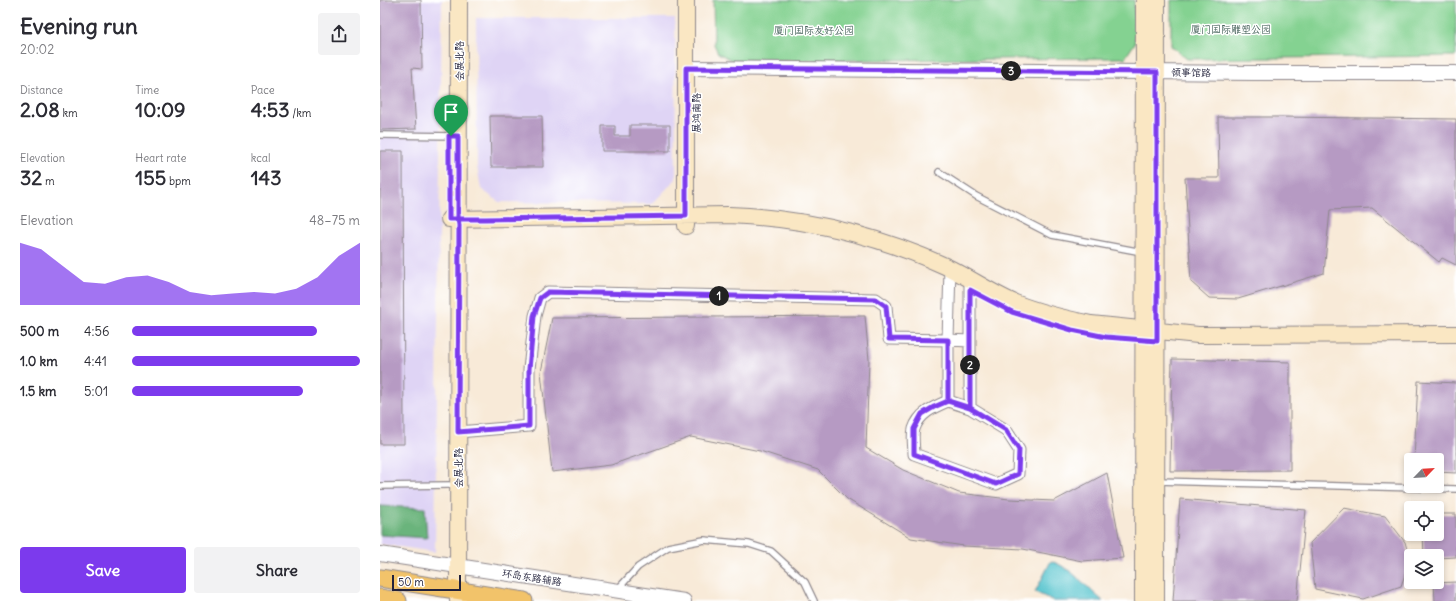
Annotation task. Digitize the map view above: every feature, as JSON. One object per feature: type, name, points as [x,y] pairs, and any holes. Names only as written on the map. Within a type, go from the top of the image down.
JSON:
[{"type":"main road","name":"会展北路","points":[[449,0],[454,136],[454,224],[449,485],[454,566]]},
{"type":"main road","name":"会展北路","points":[[454,136],[459,0]]},
{"type":"main road","name":"展鸿南路","points":[[686,0],[691,68]]},
{"type":"main road","name":"展鸿南路","points":[[691,221],[691,68],[696,0]]},
{"type":"main road","points":[[1144,0],[1151,72],[1150,335],[1144,601]]},
{"type":"main road","points":[[1156,601],[1156,481],[1150,335],[1144,252],[1151,72],[1157,0]]},
{"type":"main road","points":[[454,224],[691,221],[763,227],[821,235],[884,252],[950,274],[1016,303],[1074,321],[1108,326],[1198,345],[1456,344]]},
{"type":"main road","name":"会展北路","points":[[454,224],[458,432],[454,596]]},
{"type":"main road","points":[[1150,335],[1456,334]]},
{"type":"main road","points":[[380,578],[428,593],[524,601]]},
{"type":"main road","points":[[380,598],[398,601]]},
{"type":"street","name":"领事馆路","points":[[691,68],[1253,73],[1456,73]]},
{"type":"street","points":[[948,401],[950,274]]},
{"type":"street","points":[[970,284],[970,408]]},
{"type":"street","points":[[458,432],[529,426],[529,369],[534,316],[540,298],[548,292],[876,299],[886,306],[889,339],[970,341]]},
{"type":"street","points":[[948,401],[970,408],[1006,430],[1019,450],[1018,474],[996,484],[914,454],[914,429],[922,414],[948,401]]},
{"type":"street","name":"环岛东路辅路","points":[[380,554],[684,601]]},
{"type":"lane","points":[[380,135],[454,136]]},
{"type":"lane","points":[[939,172],[976,196],[1052,235],[1144,252]]},
{"type":"lane","points":[[1156,481],[1456,489]]},
{"type":"lane","points":[[380,486],[449,485]]},
{"type":"lane","points":[[616,590],[638,566],[668,547],[704,540],[749,544],[771,551],[805,582],[814,601]]},
{"type":"shaded area","points":[[380,0],[442,0],[435,552],[380,544]]},
{"type":"shaded area","points":[[476,18],[675,18],[676,179],[652,204],[499,202],[481,189],[477,166]]},
{"type":"green space","name":"厦门国际友好公园","points":[[713,0],[1134,0],[1135,43],[1125,58],[734,61],[718,53],[714,44]]},
{"type":"green space","name":"厦门国际雕塑公园","points":[[1171,0],[1456,0],[1456,56],[1187,59],[1171,46]]},
{"type":"green space","points":[[380,506],[425,508],[427,538],[380,535]]},
{"type":"water","points":[[1051,561],[1066,568],[1103,601],[1054,601],[1035,592]]},
{"type":"building","points":[[380,0],[421,0],[422,69],[412,68],[416,129],[380,130]]},
{"type":"building","points":[[490,116],[542,116],[543,167],[491,167]]},
{"type":"building","points":[[1218,117],[1456,119],[1456,265],[1442,258],[1439,262],[1372,208],[1330,210],[1324,273],[1238,299],[1209,298],[1191,282],[1185,178],[1219,178]]},
{"type":"building","points":[[630,125],[670,125],[670,151],[602,151],[602,126],[615,126],[615,136],[630,136]]},
{"type":"building","points":[[380,151],[403,151],[404,444],[380,444]]},
{"type":"building","points":[[865,316],[869,360],[866,448],[903,470],[959,493],[1009,499],[1054,501],[1107,473],[1123,558],[1082,561],[1023,549],[964,546],[911,538],[847,499],[818,470],[760,451],[691,437],[611,465],[552,472],[541,372],[552,318]]},
{"type":"building","points":[[1172,359],[1290,362],[1290,470],[1170,471]]},
{"type":"building","points":[[1418,381],[1456,383],[1456,473],[1444,472],[1444,453],[1414,453]]},
{"type":"building","points":[[1180,499],[1306,510],[1297,601],[1173,601]]},
{"type":"building","points":[[1344,508],[1385,516],[1405,542],[1407,549],[1404,549],[1404,577],[1401,586],[1363,599],[1315,589],[1310,543]]},
{"type":"building","points":[[1444,514],[1456,514],[1456,557],[1444,558],[1444,549],[1424,549],[1423,541],[1444,541]]},
{"type":"building","points":[[1456,582],[1456,601],[1435,601],[1434,589],[1444,589],[1444,583]]},
{"type":"route","points":[[451,136],[449,136],[449,219],[458,219],[468,219],[485,219],[686,216],[686,68],[1157,72],[1157,341],[1106,337],[1072,330],[1012,312],[996,305],[970,290],[970,408],[948,401],[922,414],[914,429],[914,454],[996,484],[1018,474],[1019,450],[1006,430],[970,408],[948,401],[948,340],[889,339],[886,306],[876,299],[548,292],[540,298],[534,316],[529,369],[529,426],[458,432],[459,225],[458,219],[458,136],[451,136]]}]
